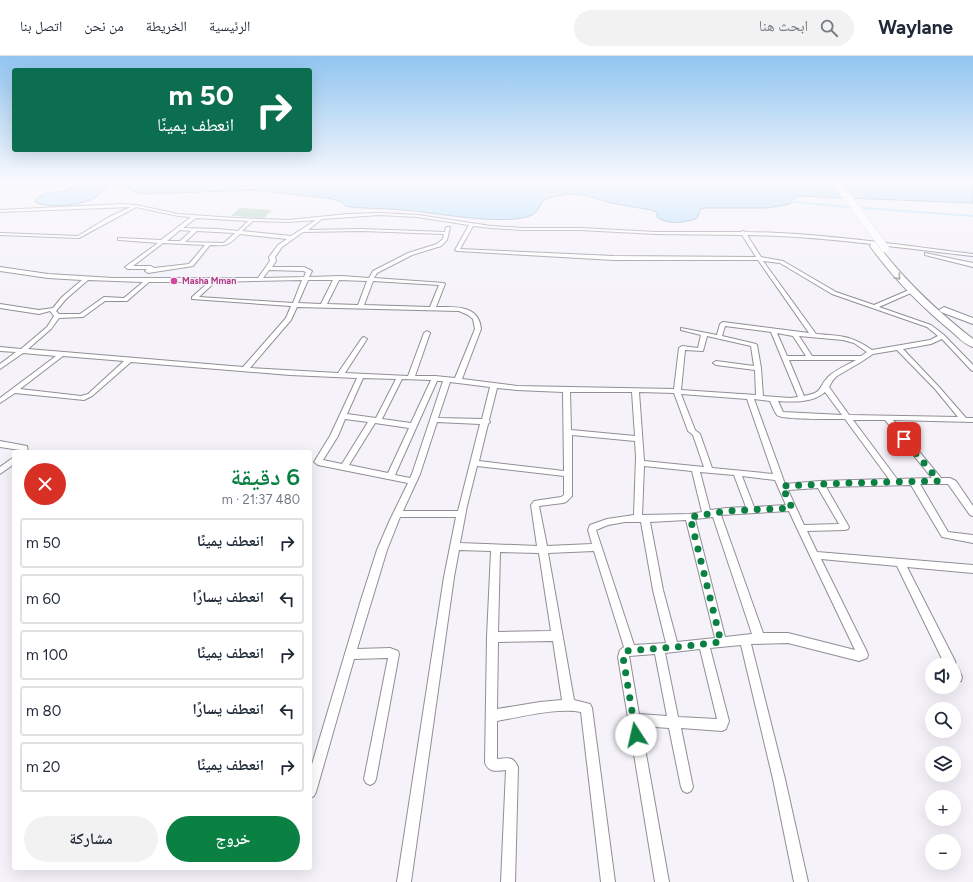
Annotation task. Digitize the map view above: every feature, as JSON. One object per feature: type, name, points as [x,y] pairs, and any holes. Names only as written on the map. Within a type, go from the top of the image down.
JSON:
[{"type":"main road","points":[[856,221],[890,268],[911,291],[944,321],[973,344]]},
{"type":"main road","points":[[867,221],[888,246],[910,278],[944,310],[973,334]]},
{"type":"main road","points":[[944,310],[973,322]]},
{"type":"street","points":[[0,234],[79,238],[107,221]]},
{"type":"street","points":[[149,270],[151,268],[128,266],[150,252],[160,242],[189,221]]},
{"type":"street","points":[[120,239],[226,244],[237,232],[251,221]]},
{"type":"street","points":[[259,280],[269,268],[273,261],[272,257],[279,247],[317,221]]},
{"type":"street","points":[[443,221],[471,225],[523,229],[580,229],[656,233],[743,232],[807,236],[973,255]]},
{"type":"street","points":[[360,308],[374,272],[410,254],[445,243],[451,222]]},
{"type":"street","points":[[471,225],[457,244],[457,250],[622,258],[759,259],[781,262],[834,292],[928,326],[942,336],[973,369]]},
{"type":"street","points":[[408,231],[411,226]]},
{"type":"street","points":[[178,229],[218,230],[292,238]]},
{"type":"street","points":[[181,243],[196,230]]},
{"type":"street","points":[[213,235],[218,230]]},
{"type":"street","points":[[301,231],[447,232]]},
{"type":"street","points":[[743,232],[759,259],[814,336]]},
{"type":"street","points":[[141,280],[149,270],[191,266],[207,243]]},
{"type":"street","points":[[888,246],[973,265]]},
{"type":"street","points":[[244,369],[287,322],[309,271],[269,268]]},
{"type":"street","points":[[0,269],[48,276],[86,279],[259,280],[337,278],[442,284],[432,309]]},
{"type":"street","points":[[323,306],[337,278]]},
{"type":"street","points":[[86,279],[66,295],[52,311],[54,314],[57,316],[81,316],[102,300],[125,300],[149,280]]},
{"type":"street","points":[[214,280],[194,298],[360,308],[460,309],[470,312],[475,316],[478,322],[478,329],[458,380]]},
{"type":"street","points":[[874,307],[911,291]]},
{"type":"street","points":[[0,306],[38,312],[54,309]]},
{"type":"street","points":[[0,367],[22,351],[54,323],[57,316]]},
{"type":"street","points":[[719,337],[722,324],[795,334],[844,338],[853,341],[871,352]]},
{"type":"street","points":[[683,329],[754,345],[758,368],[760,398]]},
{"type":"street","points":[[773,331],[802,399]]},
{"type":"street","points":[[411,377],[427,333]]},
{"type":"street","points":[[704,334],[701,350],[682,348],[677,391],[692,431],[696,434],[709,470]]},
{"type":"street","points":[[795,334],[810,358]]},
{"type":"street","points":[[0,349],[244,369],[340,375],[435,378],[494,385],[566,390],[677,391],[750,396],[774,400],[802,399],[818,395],[835,375],[871,352],[931,342],[938,340],[942,336]]},
{"type":"street","points":[[340,375],[364,339]]},
{"type":"street","points":[[898,347],[937,388],[963,420]]},
{"type":"street","points":[[0,401],[62,354]]},
{"type":"street","points":[[784,358],[862,358]]},
{"type":"street","points":[[14,391],[82,398],[90,395],[129,360]]},
{"type":"street","points":[[716,363],[758,368]]},
{"type":"street","points":[[361,375],[333,440],[318,461],[412,481]]},
{"type":"street","points":[[344,467],[375,421],[400,377]]},
{"type":"street","points":[[390,477],[435,378]]},
{"type":"street","points":[[312,785],[382,550],[412,481],[447,379]]},
{"type":"street","points":[[404,882],[448,584],[462,514],[494,385]]},
{"type":"street","points":[[825,387],[895,482]]},
{"type":"street","points":[[566,390],[568,432],[567,498],[535,505],[544,550],[569,706]]},
{"type":"street","points":[[635,390],[639,439],[641,519],[673,648]]},
{"type":"street","points":[[662,882],[623,657],[624,653],[631,651],[673,648],[759,638],[788,638],[859,656],[863,655],[801,528],[778,477],[750,396]]},
{"type":"street","points":[[774,400],[779,413],[782,414],[848,418],[973,420]]},
{"type":"street","points":[[343,416],[412,426]]},
{"type":"street","points":[[887,418],[939,481]]},
{"type":"street","points":[[434,420],[486,422]]},
{"type":"street","points":[[568,432],[639,439]]},
{"type":"street","points":[[0,444],[22,448],[25,450]]},
{"type":"street","points":[[0,471],[12,462]]},
{"type":"street","points":[[475,463],[568,474]]},
{"type":"street","points":[[640,463],[778,477]]},
{"type":"street","points":[[695,468],[711,514],[759,638]]},
{"type":"street","points":[[736,473],[751,510]]},
{"type":"street","points":[[782,486],[939,481],[953,483],[973,513]]},
{"type":"street","points":[[914,482],[945,535],[973,539]]},
{"type":"street","points":[[801,528],[845,527],[820,484]]},
{"type":"street","points":[[631,651],[597,547],[592,530],[593,527],[607,522],[690,517],[751,510],[792,508]]},
{"type":"street","points":[[397,514],[462,514]]},
{"type":"street","points":[[690,517],[721,642]]},
{"type":"street","points":[[455,546],[544,550],[597,547]]},
{"type":"street","points":[[496,548],[490,716],[491,763],[493,765],[510,764],[512,767],[508,882]]},
{"type":"street","points":[[814,555],[973,569]]},
{"type":"street","points":[[900,562],[948,658]]},
{"type":"street","points":[[492,637],[558,636]]},
{"type":"street","points":[[745,640],[779,779],[801,882]]},
{"type":"street","points":[[634,720],[723,724],[704,644]]},
{"type":"street","points":[[659,649],[688,786]]},
{"type":"street","points":[[351,654],[394,654],[370,779]]},
{"type":"street","points":[[490,716],[547,707],[583,707],[587,710],[608,882]]},
{"type":"water","points":[[664,221],[689,221],[677,222]]},
{"type":"place","name":"Masha Mman","points":[[174,281]]},
{"type":"route","points":[[636,735],[623,657],[624,653],[626,651],[721,642],[711,594],[690,517],[727,511],[792,508],[782,486],[939,481],[904,439]]}]
